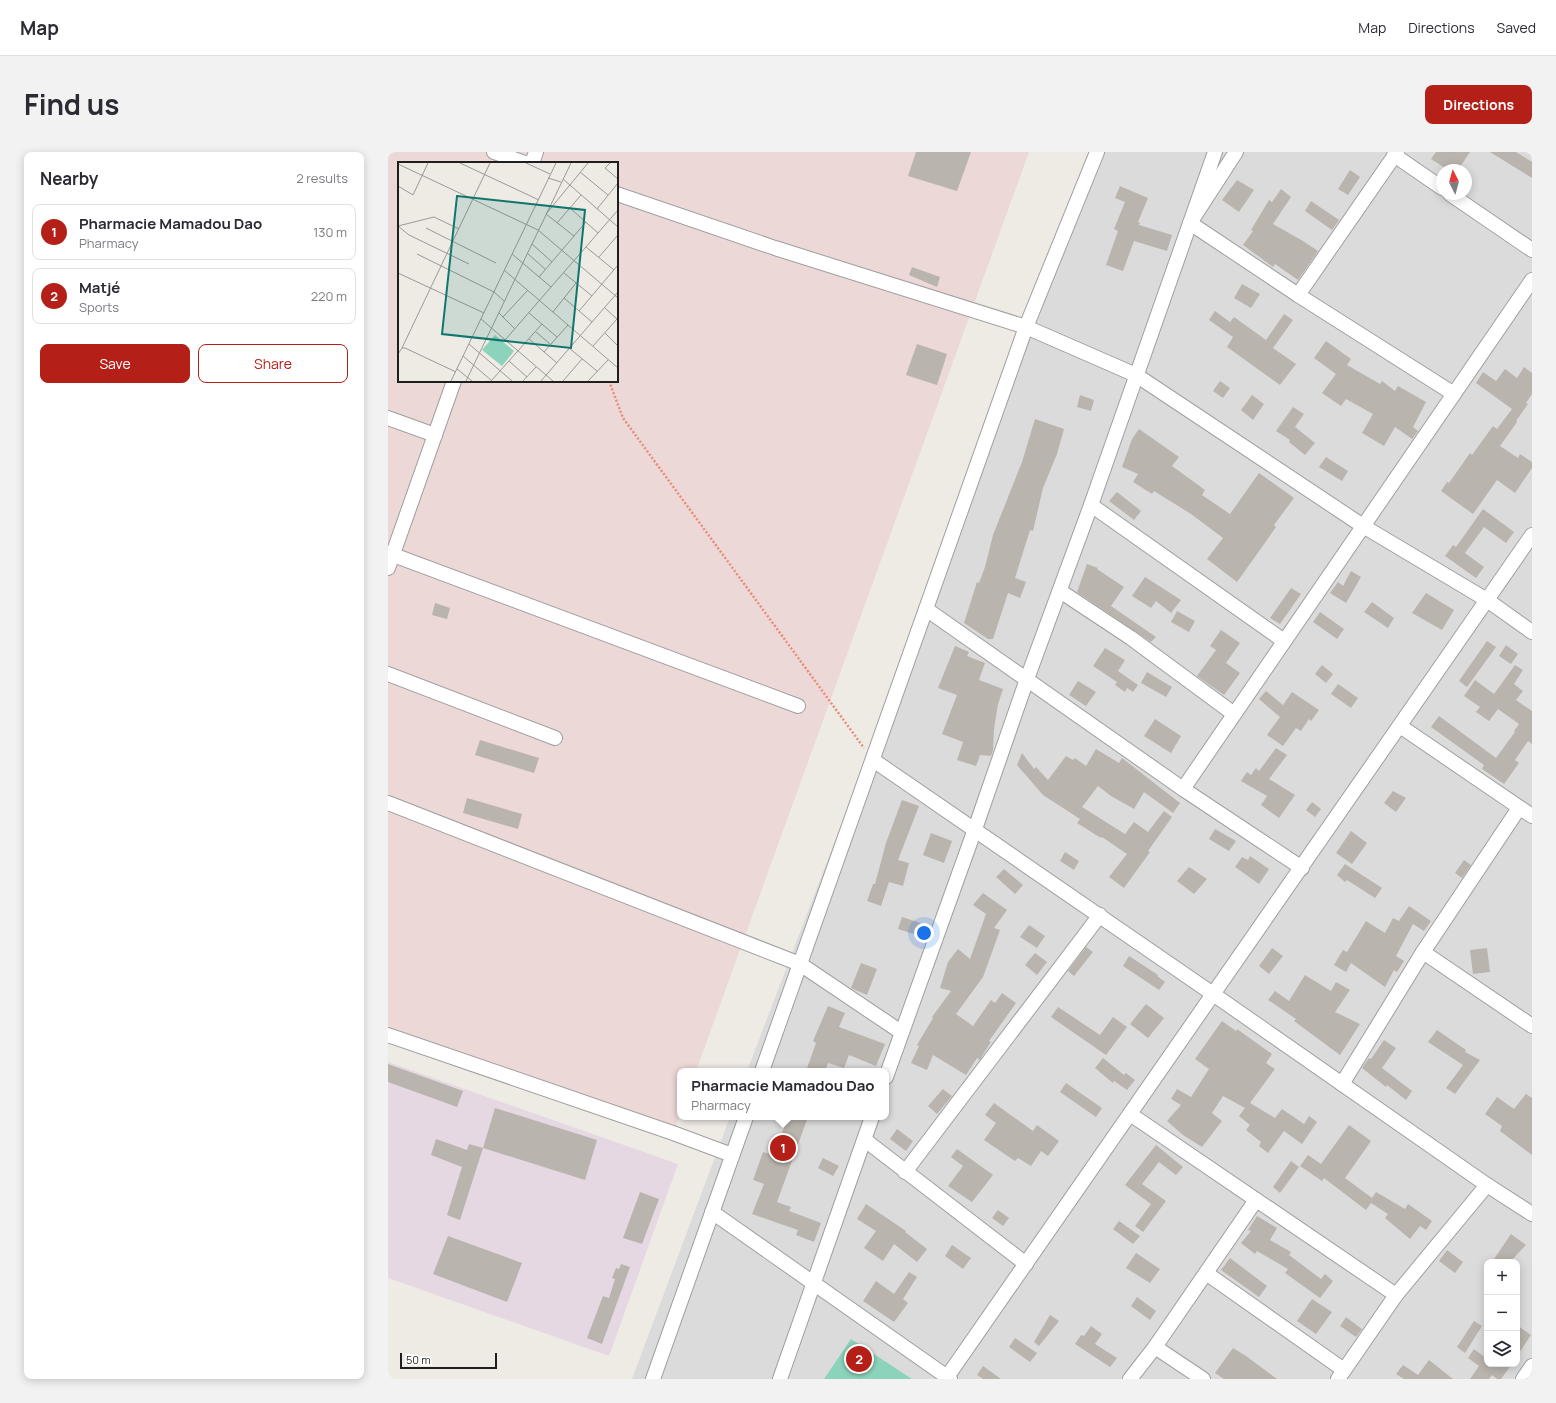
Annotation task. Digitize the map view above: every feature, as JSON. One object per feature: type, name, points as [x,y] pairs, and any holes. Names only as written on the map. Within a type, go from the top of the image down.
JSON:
[{"type":"street","points":[[494,152],[522,162]]},
{"type":"street","points":[[532,162],[536,152]]},
{"type":"street","points":[[763,1068],[1026,327],[1097,152]]},
{"type":"street","points":[[889,1068],[1027,679],[1091,505],[1215,152]]},
{"type":"street","points":[[1190,223],[1236,152]]},
{"type":"street","points":[[1298,294],[1395,154],[1436,184]]},
{"type":"street","points":[[618,194],[783,250],[1026,327],[1136,375],[1363,526],[1487,600],[1532,632]]},
{"type":"street","points":[[1459,200],[1532,250]]},
{"type":"street","points":[[1190,223],[1454,394]]},
{"type":"street","points":[[1182,788],[1532,280]]},
{"type":"street","points":[[388,568],[390,553],[454,382]]},
{"type":"street","points":[[388,418],[435,435]]},
{"type":"street","points":[[1091,505],[1284,641]]},
{"type":"street","points":[[712,1212],[948,1378],[1532,535]]},
{"type":"street","points":[[390,553],[798,706]]},
{"type":"street","points":[[1060,591],[1131,638],[1234,714]]},
{"type":"street","points":[[926,609],[1182,788],[1302,868]]},
{"type":"street","points":[[388,674],[555,738]]},
{"type":"street","points":[[1400,726],[1532,816]]},
{"type":"street","points":[[873,760],[1100,915],[1487,1185],[1532,1214]]},
{"type":"street","points":[[388,803],[800,964],[901,1032]]},
{"type":"street","points":[[1342,1084],[1423,952],[1519,808]]},
{"type":"street","points":[[905,1172],[1100,915]]},
{"type":"street","points":[[1423,952],[1532,1026]]},
{"type":"street","points":[[388,1035],[673,1133],[732,1156]]},
{"type":"street","points":[[1130,1114],[1396,1295]]},
{"type":"street","points":[[653,1379],[745,1120]]},
{"type":"street","points":[[780,1379],[871,1120]]},
{"type":"street","points":[[865,1140],[1026,1264]]},
{"type":"street","points":[[1206,1273],[1341,1374],[1396,1295],[1487,1185]]},
{"type":"street","points":[[1130,1379],[1155,1347],[1256,1200]]},
{"type":"street","points":[[1155,1347],[1203,1379]]},
{"type":"street","points":[[1523,1379],[1532,1366]]},
{"type":"path","points":[[609,382],[623,418],[873,760]]},
{"type":"shaded area","points":[[388,152],[1029,152],[697,1068],[677,1068],[678,1120],[673,1133],[388,1035]]},
{"type":"shaded area","points":[[1098,152],[1532,152],[1532,1379],[632,1379],[729,1120],[889,1120],[889,1068],[748,1068]]},
{"type":"shaded area","points":[[388,1062],[678,1164],[609,1356],[388,1278]]},
{"type":"green space","points":[[851,1339],[912,1379],[824,1379]]},
{"type":"building","points":[[916,152],[971,152],[957,191],[908,176]]},
{"type":"building","points":[[1436,152],[1470,152],[1462,164],[1439,164],[1431,159]]},
{"type":"building","points":[[1490,152],[1516,152],[1532,162],[1532,178]]},
{"type":"building","points":[[1350,170],[1360,177],[1348,195],[1338,189]]},
{"type":"building","points":[[1237,180],[1254,190],[1239,212],[1222,200]]},
{"type":"building","points":[[1120,186],[1148,198],[1138,222],[1140,223],[1139,225],[1172,235],[1167,251],[1134,241],[1123,271],[1106,265],[1118,231],[1114,229],[1125,202],[1115,198]]},
{"type":"building","points":[[1281,189],[1291,197],[1273,224],[1318,251],[1298,280],[1275,264],[1273,267],[1243,245],[1253,231],[1251,230],[1269,200],[1272,202]]},
{"type":"building","points":[[1311,201],[1339,220],[1332,230],[1305,211]]},
{"type":"building","points":[[912,267],[940,277],[937,287],[909,275]]},
{"type":"building","points":[[1242,284],[1260,294],[1251,308],[1234,298]]},
{"type":"building","points":[[1215,311],[1230,322],[1234,317],[1266,340],[1284,314],[1293,320],[1273,348],[1296,364],[1280,385],[1227,347],[1233,337],[1209,320]]},
{"type":"building","points":[[1326,341],[1351,359],[1347,365],[1380,384],[1382,381],[1395,391],[1398,386],[1426,402],[1413,427],[1418,431],[1412,439],[1395,427],[1384,446],[1362,433],[1373,414],[1346,399],[1341,406],[1322,393],[1336,374],[1314,358]]},
{"type":"building","points":[[917,344],[947,354],[937,385],[906,375]]},
{"type":"building","points":[[1524,367],[1532,373],[1532,394],[1526,403],[1528,404],[1516,421],[1517,422],[1500,446],[1518,458],[1520,454],[1532,462],[1532,468],[1515,493],[1497,480],[1473,514],[1441,491],[1447,482],[1449,483],[1470,453],[1472,455],[1493,426],[1497,429],[1512,409],[1476,383],[1483,372],[1496,381],[1505,369],[1517,378]]},
{"type":"building","points":[[1220,381],[1230,388],[1223,398],[1213,391]]},
{"type":"building","points":[[1080,395],[1094,400],[1091,411],[1077,407]]},
{"type":"building","points":[[1252,395],[1264,404],[1253,420],[1241,410]]},
{"type":"building","points":[[1293,407],[1304,414],[1295,427],[1315,443],[1305,455],[1289,442],[1290,440],[1276,431]]},
{"type":"building","points":[[1035,419],[1064,429],[1057,454],[1043,488],[1033,531],[1030,530],[1015,578],[1026,582],[1020,598],[1008,593],[993,639],[988,639],[964,623],[977,582],[979,583],[985,567],[993,535],[1022,462]]},
{"type":"building","points":[[1139,429],[1179,457],[1172,466],[1205,490],[1202,495],[1230,514],[1259,473],[1294,498],[1274,525],[1276,527],[1237,582],[1207,559],[1223,538],[1191,514],[1154,491],[1152,494],[1133,482],[1138,474],[1122,467],[1132,439]]},
{"type":"building","points":[[1326,457],[1348,471],[1342,481],[1319,467]]},
{"type":"building","points":[[1117,492],[1141,511],[1134,520],[1109,501]]},
{"type":"building","points":[[1483,509],[1514,532],[1506,543],[1484,527],[1465,553],[1484,567],[1476,578],[1445,556],[1453,545],[1456,547]]},
{"type":"building","points":[[1087,564],[1098,568],[1097,569],[1124,587],[1111,606],[1156,637],[1151,642],[1077,592]]},
{"type":"building","points":[[1351,571],[1361,577],[1346,603],[1330,593],[1338,582],[1343,586]]},
{"type":"building","points":[[1145,577],[1181,600],[1171,613],[1156,601],[1151,608],[1132,596]]},
{"type":"building","points":[[1291,588],[1301,594],[1280,624],[1270,618]]},
{"type":"building","points":[[1426,593],[1454,610],[1442,630],[1412,613]]},
{"type":"building","points":[[1372,602],[1394,618],[1388,628],[1364,612]]},
{"type":"building","points":[[435,603],[450,608],[447,619],[432,615]]},
{"type":"building","points":[[1177,611],[1195,621],[1189,632],[1171,622]]},
{"type":"building","points":[[1320,612],[1344,629],[1337,639],[1313,622]]},
{"type":"building","points":[[1221,630],[1240,643],[1226,663],[1240,673],[1224,695],[1197,676],[1216,650],[1210,646]]},
{"type":"building","points":[[1487,641],[1496,647],[1467,687],[1459,681]]},
{"type":"building","points":[[1506,645],[1518,654],[1511,664],[1499,656]]},
{"type":"building","points":[[955,646],[969,652],[967,656],[985,663],[979,680],[1003,689],[998,704],[991,756],[980,755],[976,766],[957,760],[963,742],[942,734],[957,695],[938,688]]},
{"type":"building","points":[[1105,648],[1125,660],[1118,671],[1138,685],[1133,692],[1127,688],[1125,692],[1115,685],[1117,682],[1093,666]]},
{"type":"building","points":[[1322,665],[1333,674],[1326,683],[1315,674]]},
{"type":"building","points":[[1515,665],[1523,670],[1514,684],[1523,691],[1516,700],[1532,711],[1532,744],[1528,741],[1515,760],[1519,763],[1504,784],[1482,769],[1484,765],[1431,727],[1439,716],[1496,758],[1519,724],[1498,709],[1489,721],[1476,712],[1480,707],[1464,696],[1475,680],[1494,694]]},
{"type":"building","points":[[1147,672],[1172,687],[1166,697],[1141,683]]},
{"type":"building","points":[[1078,681],[1096,692],[1086,706],[1069,695]]},
{"type":"building","points":[[1338,684],[1358,698],[1351,708],[1331,694]]},
{"type":"building","points":[[1266,691],[1283,705],[1292,692],[1319,710],[1311,721],[1309,719],[1301,731],[1296,728],[1283,746],[1267,735],[1280,717],[1259,699]]},
{"type":"building","points":[[1155,719],[1181,736],[1171,753],[1144,736]]},
{"type":"building","points":[[480,740],[539,758],[534,773],[475,755]]},
{"type":"building","points":[[1276,748],[1287,755],[1269,779],[1295,795],[1279,818],[1261,805],[1267,796],[1241,781],[1247,772],[1251,775],[1256,768],[1259,771]]},
{"type":"building","points":[[1096,749],[1119,763],[1122,758],[1180,803],[1173,813],[1144,792],[1134,809],[1111,796],[1098,786],[1082,807],[1125,834],[1134,822],[1148,832],[1164,811],[1172,817],[1148,851],[1150,852],[1124,888],[1109,877],[1127,854],[1102,837],[1101,838],[1077,823],[1080,819],[1043,795],[1017,765],[1022,753],[1034,769],[1036,767],[1048,780],[1066,756],[1073,760],[1075,758],[1086,766]]},
{"type":"building","points":[[1393,791],[1406,798],[1396,812],[1384,803]]},
{"type":"building","points":[[467,798],[522,814],[518,829],[463,813]]},
{"type":"building","points":[[902,800],[919,806],[898,860],[909,863],[903,886],[889,882],[881,906],[867,901],[873,884],[875,884],[886,843]]},
{"type":"building","points":[[1312,802],[1321,809],[1315,817],[1306,810]]},
{"type":"building","points":[[1215,829],[1236,841],[1229,851],[1209,839]]},
{"type":"building","points":[[1351,831],[1367,843],[1352,864],[1336,853]]},
{"type":"building","points":[[931,833],[952,841],[944,863],[923,855]]},
{"type":"building","points":[[1065,852],[1079,861],[1074,870],[1060,861]]},
{"type":"building","points":[[1250,856],[1269,869],[1259,884],[1235,867],[1242,857],[1248,860]]},
{"type":"building","points":[[1464,860],[1471,865],[1462,878],[1455,873]]},
{"type":"building","points":[[1345,864],[1382,888],[1375,898],[1347,880],[1345,882],[1337,875]]},
{"type":"building","points":[[1189,867],[1207,879],[1194,894],[1177,881]]},
{"type":"building","points":[[1004,869],[1023,885],[1015,894],[996,877]]},
{"type":"building","points":[[983,893],[1007,910],[994,928],[1000,930],[983,977],[956,1014],[973,1026],[991,1000],[995,1003],[1002,993],[1016,1003],[989,1041],[991,1042],[980,1060],[977,1058],[966,1075],[933,1055],[927,1070],[911,1063],[919,1046],[917,1045],[933,1018],[932,1017],[951,991],[940,988],[948,962],[958,949],[970,959],[986,914],[973,905]]},
{"type":"building","points":[[1409,906],[1431,921],[1424,931],[1413,924],[1396,956],[1404,961],[1397,972],[1394,970],[1385,987],[1351,963],[1346,972],[1334,965],[1343,950],[1347,952],[1366,921],[1385,933],[1393,918],[1399,921]]},
{"type":"building","points":[[902,917],[924,924],[920,936],[898,929]]},
{"type":"building","points":[[1029,925],[1045,936],[1037,948],[1020,937]]},
{"type":"building","points":[[1086,947],[1093,952],[1074,976],[1068,971]]},
{"type":"building","points":[[1272,948],[1283,956],[1269,974],[1259,966]]},
{"type":"building","points":[[1487,948],[1490,972],[1473,974],[1470,950]]},
{"type":"building","points":[[1035,953],[1047,962],[1037,975],[1025,965]]},
{"type":"building","points":[[1129,956],[1158,975],[1157,976],[1165,982],[1159,990],[1123,966]]},
{"type":"building","points":[[861,963],[877,969],[867,995],[851,988]]},
{"type":"building","points":[[1305,975],[1331,991],[1336,982],[1350,990],[1335,1012],[1360,1024],[1340,1055],[1294,1021],[1296,1019],[1268,1000],[1275,991],[1289,1001]]},
{"type":"building","points":[[1146,1004],[1164,1018],[1148,1038],[1130,1024]]},
{"type":"building","points":[[828,1006],[845,1013],[839,1027],[885,1044],[876,1066],[849,1055],[844,1068],[828,1063],[826,1068],[807,1068],[816,1043],[813,1041]]},
{"type":"building","points":[[1058,1007],[1100,1035],[1113,1017],[1127,1027],[1106,1055],[1051,1017]]},
{"type":"building","points":[[1222,1021],[1236,1031],[1237,1029],[1272,1054],[1266,1063],[1275,1069],[1250,1103],[1275,1118],[1282,1109],[1304,1124],[1309,1116],[1317,1122],[1302,1144],[1284,1131],[1268,1153],[1259,1146],[1261,1142],[1246,1130],[1250,1125],[1239,1116],[1245,1108],[1223,1096],[1212,1113],[1222,1121],[1202,1147],[1183,1135],[1167,1121],[1181,1105],[1171,1099],[1177,1089],[1191,1097],[1209,1069],[1195,1059]]},
{"type":"building","points":[[1437,1030],[1466,1050],[1465,1052],[1480,1060],[1455,1094],[1446,1088],[1463,1065],[1428,1042]]},
{"type":"building","points":[[1384,1040],[1396,1048],[1382,1068],[1412,1091],[1406,1100],[1387,1085],[1386,1087],[1362,1068],[1369,1058],[1371,1059]]},
{"type":"building","points":[[1103,1058],[1124,1075],[1126,1073],[1135,1080],[1127,1090],[1114,1081],[1113,1083],[1095,1068]]},
{"type":"building","points":[[388,1064],[463,1091],[457,1107],[388,1082]]},
{"type":"building","points":[[1066,1083],[1102,1108],[1096,1117],[1060,1092]]},
{"type":"building","points":[[943,1089],[952,1096],[937,1114],[928,1106]]},
{"type":"building","points":[[1526,1094],[1532,1098],[1532,1155],[1500,1131],[1502,1126],[1485,1114],[1497,1097],[1514,1109]]},
{"type":"building","points":[[994,1103],[1033,1131],[1037,1125],[1059,1141],[1048,1156],[1041,1151],[1031,1166],[1018,1158],[1015,1161],[984,1140],[996,1123],[985,1115]]},
{"type":"building","points":[[495,1108],[597,1140],[585,1180],[483,1148]]},
{"type":"building","points":[[787,1120],[807,1120],[777,1202],[791,1207],[789,1211],[821,1223],[814,1242],[796,1235],[798,1230],[752,1214],[764,1184],[753,1180],[763,1152],[773,1155]]},
{"type":"building","points":[[1349,1125],[1371,1141],[1345,1178],[1372,1198],[1376,1192],[1405,1209],[1408,1204],[1432,1221],[1426,1230],[1420,1226],[1410,1239],[1385,1218],[1388,1214],[1371,1203],[1366,1210],[1324,1178],[1322,1181],[1300,1166],[1308,1155],[1321,1164]]},
{"type":"building","points":[[897,1129],[913,1141],[906,1151],[890,1139]]},
{"type":"building","points":[[436,1139],[467,1150],[469,1144],[483,1148],[460,1220],[447,1215],[462,1167],[431,1155]]},
{"type":"building","points":[[1156,1145],[1183,1167],[1176,1175],[1159,1162],[1142,1184],[1166,1201],[1143,1232],[1135,1226],[1151,1204],[1125,1185]]},
{"type":"building","points":[[957,1149],[993,1175],[972,1202],[948,1186],[963,1166],[951,1157]]},
{"type":"building","points":[[823,1158],[839,1166],[833,1176],[818,1168]]},
{"type":"building","points":[[1291,1161],[1299,1167],[1280,1193],[1273,1187]]},
{"type":"building","points":[[640,1192],[659,1199],[642,1244],[623,1238]]},
{"type":"building","points":[[866,1204],[906,1231],[905,1232],[927,1249],[917,1262],[894,1244],[883,1261],[864,1248],[876,1231],[857,1219]]},
{"type":"building","points":[[998,1210],[1009,1218],[1003,1226],[992,1218]]},
{"type":"building","points":[[1257,1216],[1277,1228],[1270,1240],[1291,1252],[1289,1255],[1321,1279],[1325,1274],[1333,1281],[1320,1298],[1285,1273],[1288,1269],[1257,1251],[1255,1254],[1241,1243],[1251,1231],[1248,1230]]},
{"type":"building","points":[[1119,1221],[1140,1236],[1133,1244],[1113,1229]]},
{"type":"building","points":[[1511,1234],[1526,1245],[1513,1259],[1494,1259]]},
{"type":"building","points":[[448,1236],[522,1263],[507,1302],[433,1274]]},
{"type":"building","points":[[952,1245],[971,1258],[963,1269],[945,1256]]},
{"type":"building","points":[[1447,1250],[1463,1262],[1455,1273],[1439,1261]]},
{"type":"building","points":[[1136,1253],[1160,1269],[1150,1283],[1126,1268]]},
{"type":"building","points":[[1230,1258],[1267,1286],[1259,1297],[1221,1270]]},
{"type":"building","points":[[621,1264],[630,1267],[602,1344],[587,1338],[603,1296],[609,1298],[615,1279],[612,1278],[616,1268],[619,1269]]},
{"type":"building","points":[[909,1272],[917,1277],[903,1299],[908,1303],[894,1322],[863,1301],[876,1281],[894,1294]]},
{"type":"building","points":[[1137,1297],[1156,1311],[1150,1320],[1131,1306]]},
{"type":"building","points":[[1312,1299],[1332,1312],[1316,1334],[1297,1321]]},
{"type":"building","points":[[1050,1315],[1059,1321],[1039,1346],[1034,1342]]},
{"type":"building","points":[[1346,1317],[1362,1329],[1356,1337],[1340,1326]]},
{"type":"building","points":[[1474,1321],[1482,1326],[1465,1353],[1457,1347]]},
{"type":"building","points":[[1091,1326],[1102,1334],[1095,1344],[1117,1358],[1110,1367],[1075,1344],[1081,1335],[1084,1336]]},
{"type":"building","points":[[1520,1327],[1531,1335],[1520,1352]]},
{"type":"building","points":[[1015,1338],[1037,1353],[1030,1362],[1009,1347]]},
{"type":"building","points":[[1233,1348],[1277,1379],[1224,1379],[1215,1373]]},
{"type":"building","points":[[1474,1349],[1484,1357],[1484,1367],[1510,1367],[1501,1379],[1497,1379],[1492,1375],[1489,1379],[1470,1379],[1479,1366],[1468,1358]]},
{"type":"building","points":[[1429,1360],[1453,1379],[1404,1379],[1396,1374],[1403,1365],[1418,1375]]},
{"type":"building","points":[[983,1366],[1001,1379],[983,1379],[977,1375]]},
{"type":"place","name":"Pharmacie Mamadou Dao","points":[[783,1148]]},
{"type":"place","name":"Matjé","points":[[859,1359]]}]
